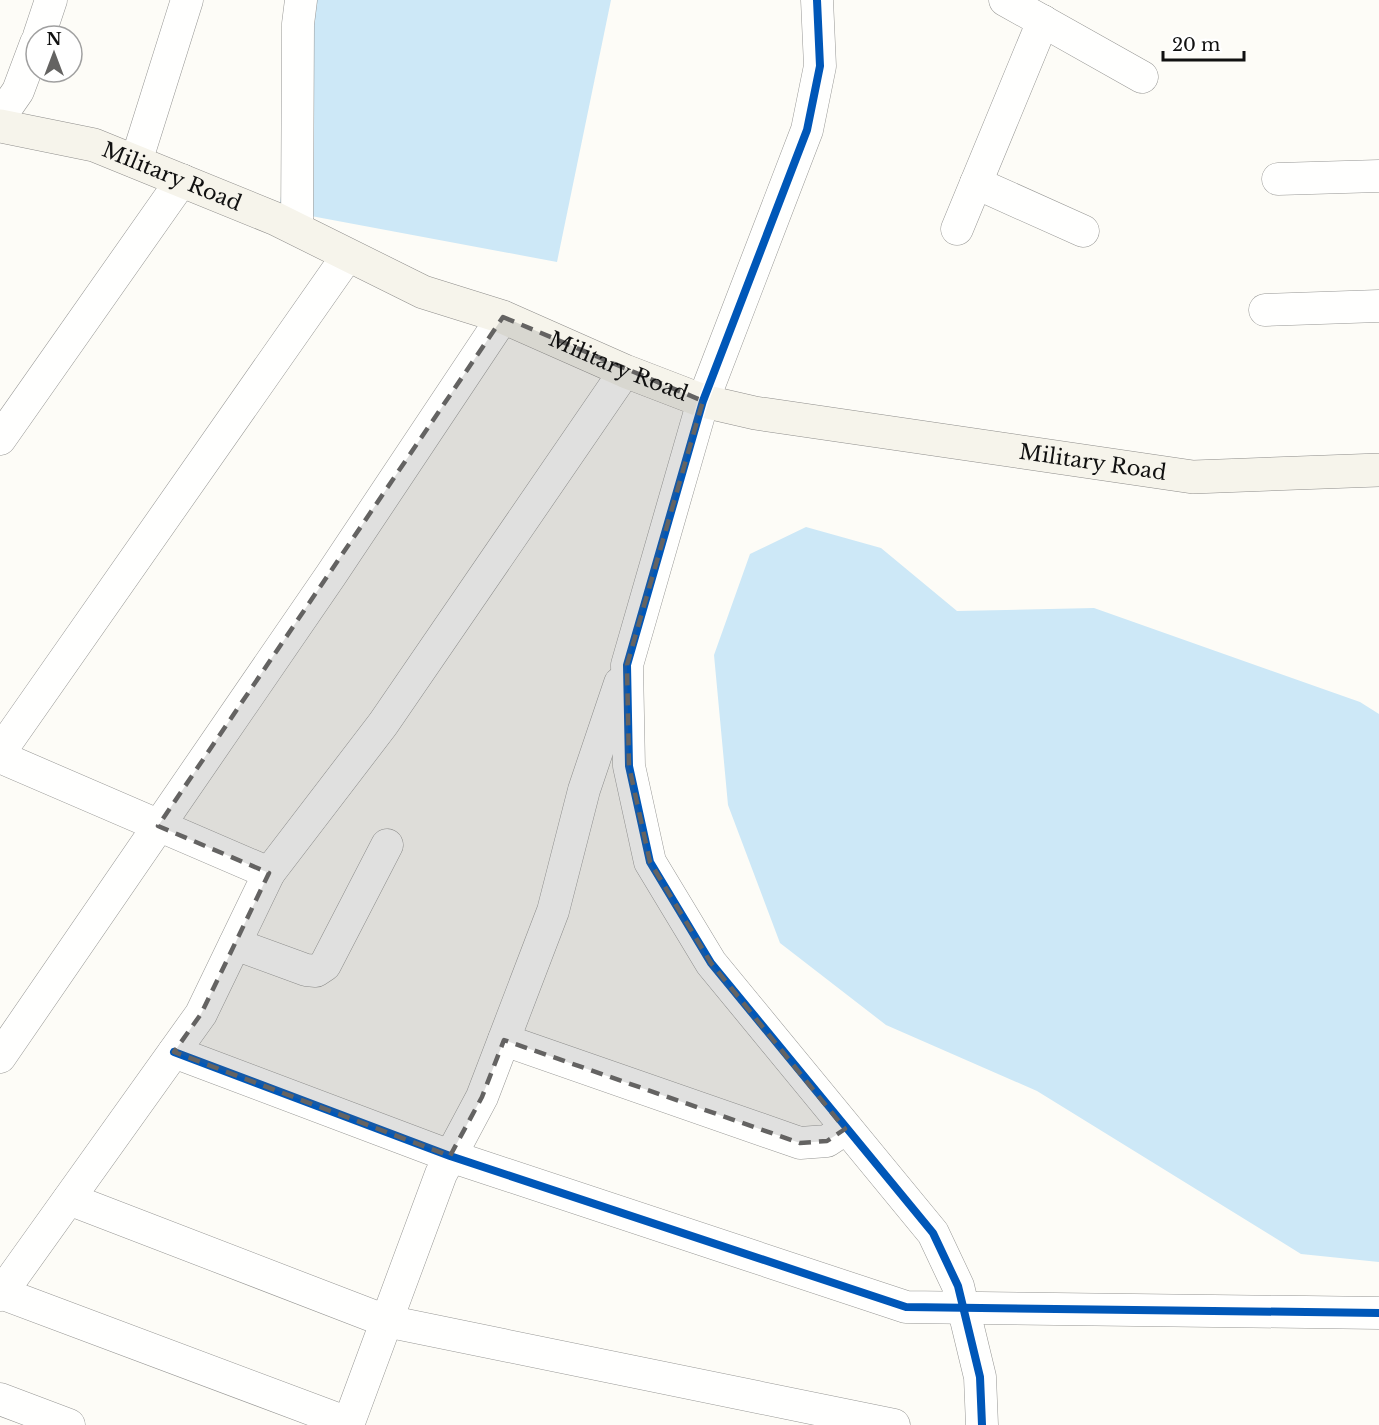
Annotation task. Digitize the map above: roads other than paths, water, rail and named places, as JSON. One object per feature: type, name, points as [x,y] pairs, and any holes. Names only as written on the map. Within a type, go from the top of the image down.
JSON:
[{"type":"main road","name":"Military Road","points":[[0,126],[94,145],[297,229],[423,292],[503,316],[625,371],[704,401],[755,413],[1192,477],[1379,470]]},
{"type":"street","points":[[43,24],[51,0]]},
{"type":"street","points":[[136,162],[187,0]]},
{"type":"street","points":[[297,229],[298,24],[301,0]]},
{"type":"street","points":[[625,371],[383,724],[269,873],[201,1014],[1,1294],[348,1424],[441,1174],[482,1097],[553,911],[584,790],[627,665],[704,401],[807,130],[820,66],[817,0]]},
{"type":"street","points":[[1005,0],[1142,77]]},
{"type":"street","points":[[957,229],[1043,21]]},
{"type":"street","points":[[0,117],[18,91],[24,75]]},
{"type":"street","points":[[1278,179],[1379,176]]},
{"type":"street","points":[[0,439],[182,180]]},
{"type":"street","points":[[976,183],[1083,231]]},
{"type":"street","points":[[0,752],[348,255]]},
{"type":"street","points":[[1265,310],[1379,306]]},
{"type":"street","points":[[0,1058],[331,575],[503,316]]},
{"type":"street","points":[[627,665],[629,766],[650,862],[711,963],[845,1129],[933,1233],[958,1286],[980,1377],[982,1425]]},
{"type":"street","points":[[0,758],[269,873]]},
{"type":"street","points":[[235,944],[306,970],[316,971],[325,965],[387,845]]},
{"type":"street","points":[[504,1040],[800,1143],[827,1141],[845,1129]]},
{"type":"street","points":[[174,1052],[450,1156],[906,1307],[1379,1313]]},
{"type":"street","points":[[69,1198],[386,1321],[849,1421],[894,1425]]},
{"type":"street","points":[[0,1399],[69,1425]]},
{"type":"water","points":[[309,0],[611,0],[557,262],[279,210]]},
{"type":"water","points":[[806,527],[881,548],[957,611],[1094,608],[1360,702],[1379,714],[1379,1262],[1301,1254],[1037,1091],[886,1025],[780,943],[728,805],[714,655],[750,554]]}]
